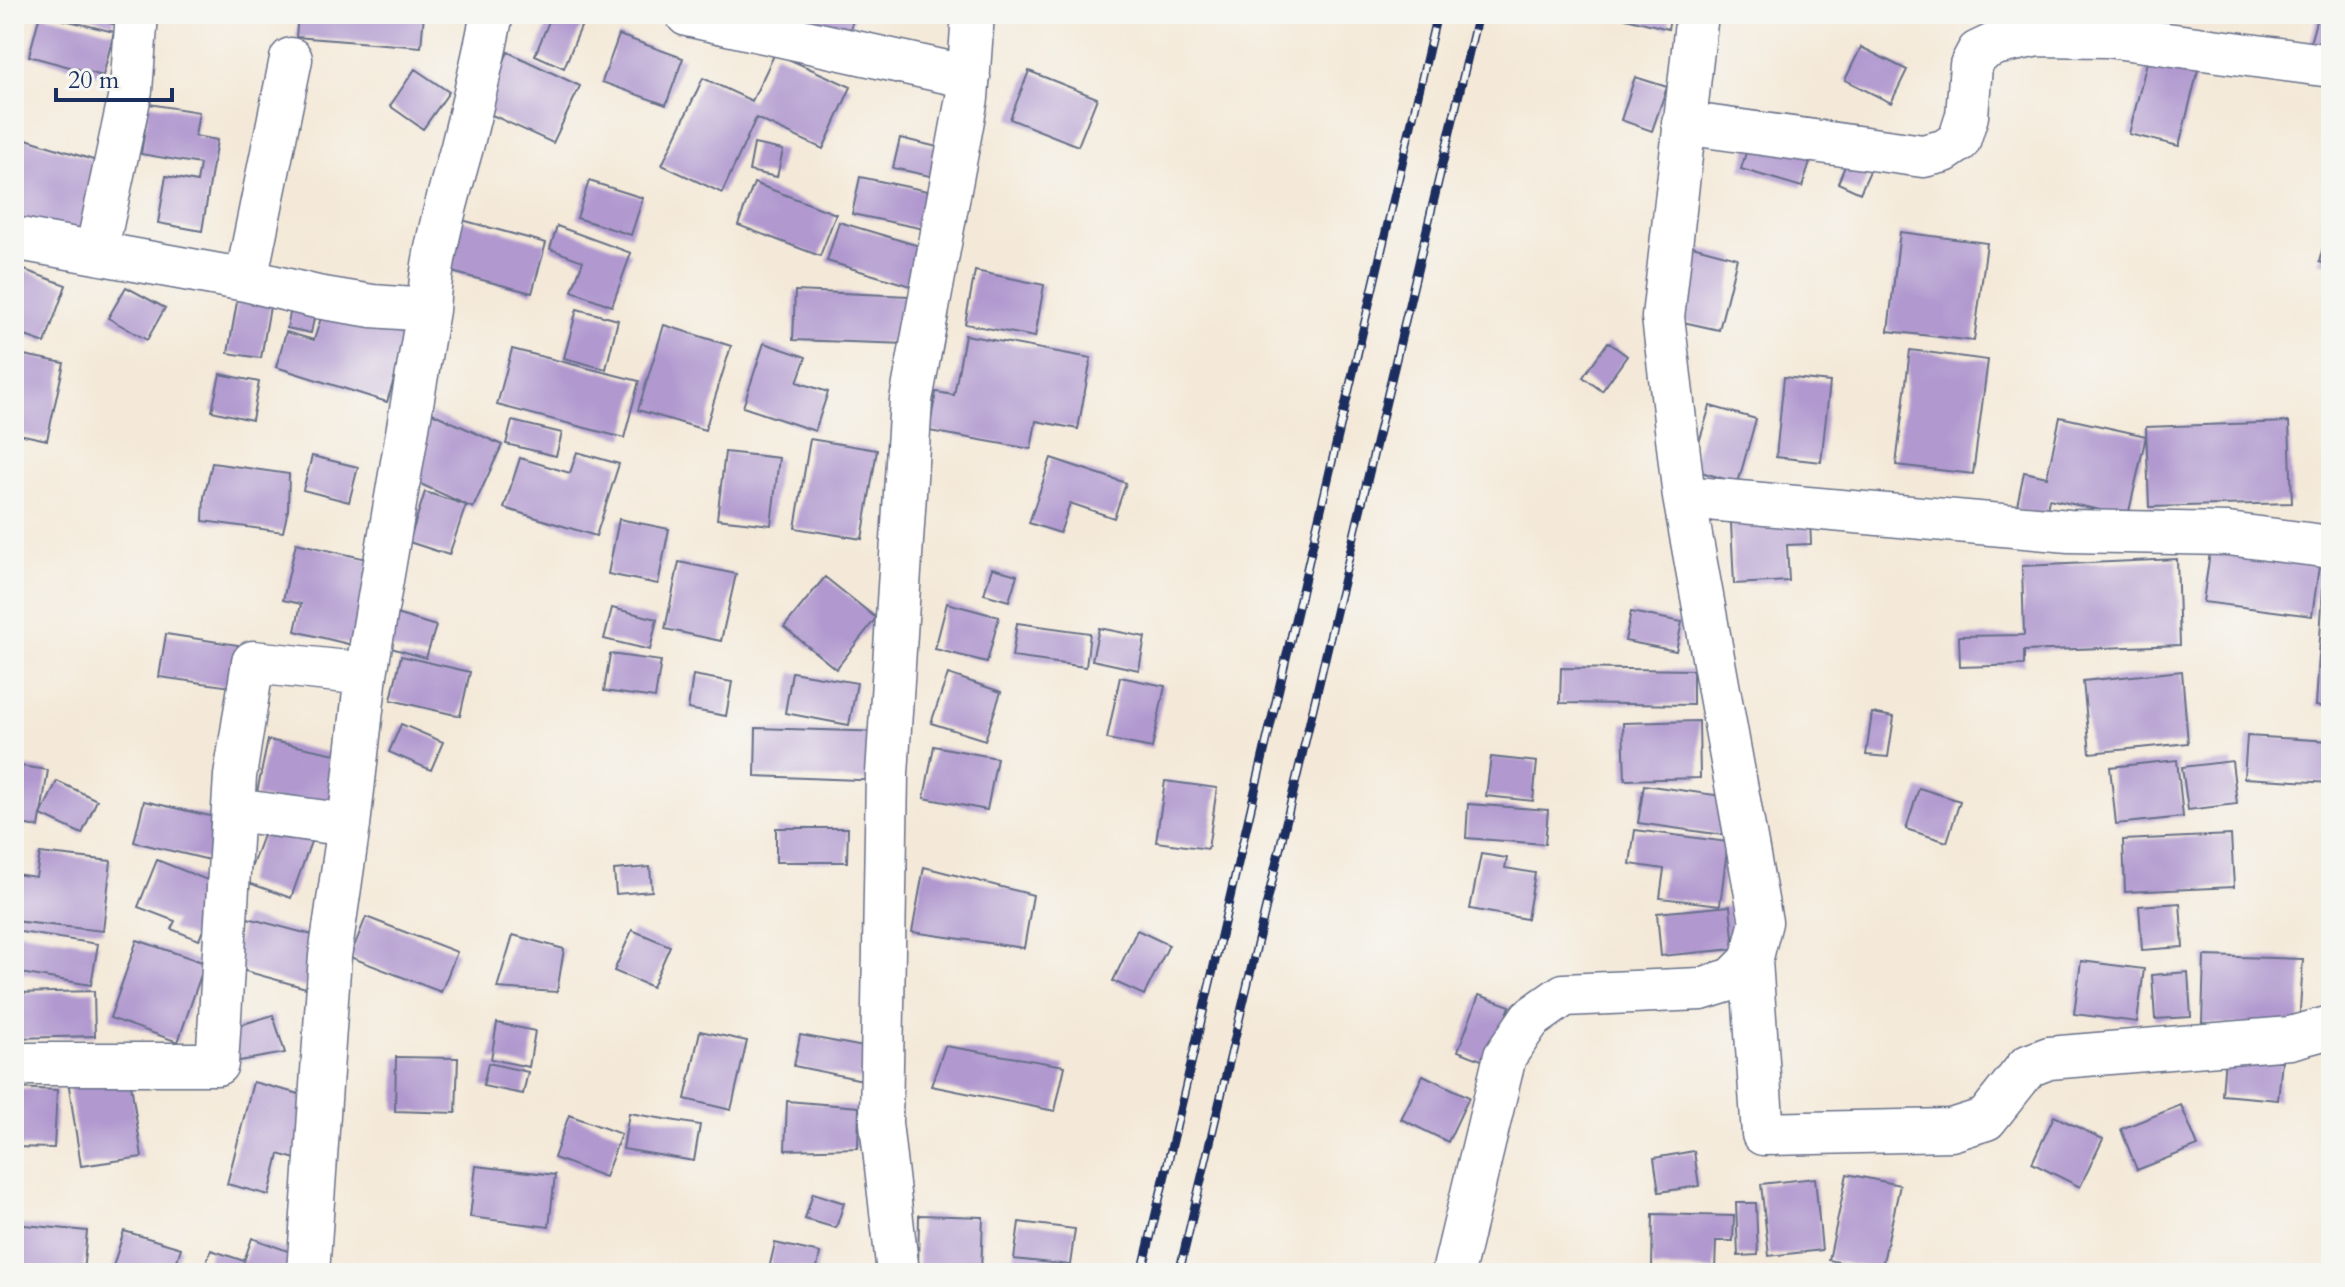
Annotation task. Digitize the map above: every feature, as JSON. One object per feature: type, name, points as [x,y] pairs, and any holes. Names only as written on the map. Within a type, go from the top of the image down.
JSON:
[{"type":"street","points":[[96,253],[131,90],[137,14]]},
{"type":"street","points":[[308,1273],[330,956],[366,674],[428,310],[429,280],[438,234],[479,83],[492,14]]},
{"type":"street","points":[[898,1273],[881,1123],[887,774],[911,400],[967,98],[973,14]]},
{"type":"street","points":[[1697,14],[1663,317],[1684,497],[1761,922],[1751,961],[1763,1134],[1951,1130],[1986,1119],[2028,1066],[2049,1058],[2290,1038],[2331,1027]]},
{"type":"street","points":[[687,15],[769,24],[969,77]]},
{"type":"street","points":[[1683,123],[1923,156],[1944,151],[1959,141],[1967,116],[1971,65],[1978,52],[1995,44],[2038,35],[2107,36],[2331,66]]},
{"type":"street","points":[[246,280],[291,59]]},
{"type":"street","points":[[14,238],[246,280],[317,297],[372,306],[428,310]]},
{"type":"street","points":[[1684,497],[2069,531],[2228,534],[2331,547]]},
{"type":"street","points":[[14,1064],[217,1064],[235,776],[253,662],[366,674]]},
{"type":"street","points":[[234,810],[349,825]]},
{"type":"street","points":[[1453,1273],[1505,1056],[1530,1019],[1564,995],[1701,989],[1733,979],[1751,961]]},
{"type":"building","points":[[40,14],[114,32],[103,76],[29,56]]},
{"type":"building","points":[[80,14],[116,14],[113,24]]},
{"type":"building","points":[[298,14],[424,14],[421,47],[296,37]]},
{"type":"building","points":[[552,14],[565,14],[583,22],[564,68],[535,55]]},
{"type":"building","points":[[785,14],[855,14],[848,35]]},
{"type":"building","points":[[1611,14],[1671,14],[1668,29]]},
{"type":"building","points":[[2318,14],[2331,14],[2331,53],[2309,47]]},
{"type":"building","points":[[619,35],[683,58],[666,105],[602,82]]},
{"type":"building","points":[[1861,47],[1907,70],[1891,103],[1845,80]]},
{"type":"building","points":[[2150,50],[2200,62],[2179,146],[2129,134]]},
{"type":"building","points":[[508,52],[580,86],[553,143],[481,110]]},
{"type":"building","points":[[775,53],[851,87],[823,149],[756,118],[722,193],[662,165],[703,78],[752,101]]},
{"type":"building","points":[[415,69],[449,92],[423,129],[390,106]]},
{"type":"building","points":[[1029,71],[1097,98],[1078,146],[1010,119]]},
{"type":"building","points":[[1635,77],[1667,87],[1652,131],[1621,120]]},
{"type":"building","points":[[149,104],[199,112],[195,136],[217,140],[202,231],[158,223],[166,176],[197,182],[200,164],[141,154]]},
{"type":"building","points":[[1751,136],[1813,153],[1802,187],[1741,169]]},
{"type":"building","points":[[23,138],[106,164],[83,238],[14,217],[14,168]]},
{"type":"building","points":[[900,138],[950,150],[944,179],[893,168]]},
{"type":"building","points":[[754,144],[783,150],[777,177],[749,171]]},
{"type":"building","points":[[1847,161],[1870,171],[1860,193],[1838,183]]},
{"type":"building","points":[[860,177],[942,194],[934,231],[852,214]]},
{"type":"building","points":[[589,181],[643,198],[631,235],[577,218]]},
{"type":"building","points":[[754,183],[836,214],[820,256],[738,225]]},
{"type":"building","points":[[462,220],[546,243],[532,293],[448,271]]},
{"type":"building","points":[[839,222],[929,249],[917,288],[827,261]]},
{"type":"building","points":[[2331,222],[2331,265],[2319,262]]},
{"type":"building","points":[[557,226],[631,253],[612,306],[572,291],[583,261],[550,249]]},
{"type":"building","points":[[1900,232],[1987,243],[1974,341],[1888,331]]},
{"type":"building","points":[[1692,246],[1737,258],[1719,330],[1674,320]]},
{"type":"building","points":[[19,268],[66,285],[45,343],[14,332],[14,283]]},
{"type":"building","points":[[975,271],[1044,285],[1035,337],[965,324]]},
{"type":"building","points":[[126,287],[165,308],[147,340],[108,318]]},
{"type":"building","points":[[795,291],[909,296],[907,344],[793,340]]},
{"type":"building","points":[[238,296],[271,301],[261,358],[228,353]]},
{"type":"building","points":[[293,299],[317,304],[311,333],[287,328]]},
{"type":"building","points":[[326,302],[410,328],[387,402],[276,367],[286,332],[314,340]]},
{"type":"building","points":[[577,309],[618,320],[606,369],[564,358]]},
{"type":"building","points":[[664,325],[731,346],[705,430],[638,410]]},
{"type":"building","points":[[965,335],[1091,358],[1078,429],[1036,421],[1031,449],[929,431],[936,392],[954,395]]},
{"type":"building","points":[[1608,342],[1627,356],[1602,391],[1583,377]]},
{"type":"building","points":[[764,343],[806,357],[797,382],[828,392],[815,431],[743,407]]},
{"type":"building","points":[[512,349],[639,381],[624,438],[497,405]]},
{"type":"building","points":[[1910,350],[1988,360],[1973,474],[1896,465]]},
{"type":"building","points":[[14,353],[64,363],[47,440],[14,433]]},
{"type":"building","points":[[220,374],[259,382],[252,420],[212,411]]},
{"type":"building","points":[[1784,377],[1830,382],[1821,462],[1776,457]]},
{"type":"building","points":[[1710,406],[1756,419],[1738,483],[1691,469]]},
{"type":"building","points":[[432,413],[502,445],[473,508],[403,476]]},
{"type":"building","points":[[2060,417],[2146,436],[2128,516],[2049,499],[2046,516],[2016,510],[2024,472],[2047,477]]},
{"type":"building","points":[[512,421],[562,433],[556,456],[506,444]]},
{"type":"building","points":[[2289,422],[2292,503],[2149,507],[2146,427]]},
{"type":"building","points":[[810,439],[877,450],[862,539],[795,528]]},
{"type":"building","points":[[577,452],[619,464],[596,536],[504,508],[520,458],[570,473]]},
{"type":"building","points":[[725,452],[779,458],[771,525],[717,519]]},
{"type":"building","points":[[312,456],[358,467],[349,502],[303,490]]},
{"type":"building","points":[[1051,458],[1126,483],[1114,518],[1070,503],[1060,533],[1029,523]]},
{"type":"building","points":[[212,463],[289,474],[288,510],[283,532],[203,521],[204,497]]},
{"type":"building","points":[[425,492],[466,505],[449,555],[409,542]]},
{"type":"building","points":[[619,519],[669,529],[658,584],[608,574]]},
{"type":"building","points":[[1810,519],[1811,544],[1787,545],[1789,581],[1734,584],[1731,523]]},
{"type":"building","points":[[296,543],[371,560],[352,645],[295,631],[301,604],[283,600]]},
{"type":"building","points":[[2210,552],[2319,566],[2312,616],[2203,602]]},
{"type":"building","points":[[2177,559],[2180,645],[2024,651],[2024,665],[1960,667],[1959,636],[2024,635],[2022,566]]},
{"type":"building","points":[[679,562],[736,574],[721,641],[665,629]]},
{"type":"building","points":[[992,568],[1017,575],[1009,601],[984,594]]},
{"type":"building","points":[[2324,570],[2331,570],[2331,707],[2316,706]]},
{"type":"building","points":[[825,577],[876,618],[836,669],[784,627]]},
{"type":"building","points":[[947,603],[999,617],[987,662],[935,649]]},
{"type":"building","points":[[612,608],[657,619],[650,650],[604,639]]},
{"type":"building","points":[[386,611],[436,626],[426,658],[377,644]]},
{"type":"building","points":[[1631,612],[1682,622],[1676,651],[1625,641]]},
{"type":"building","points":[[1017,623],[1090,633],[1086,667],[1012,657]]},
{"type":"building","points":[[1099,628],[1145,637],[1139,670],[1092,660]]},
{"type":"building","points":[[166,634],[238,645],[231,687],[159,677]]},
{"type":"building","points":[[610,654],[661,661],[655,698],[604,691]]},
{"type":"building","points":[[401,656],[470,672],[460,716],[391,700]]},
{"type":"building","points":[[1561,668],[1693,670],[1693,705],[1560,703]]},
{"type":"building","points":[[2182,671],[2188,743],[2090,753],[2083,681]]},
{"type":"building","points":[[792,672],[857,683],[849,725],[785,713]]},
{"type":"building","points":[[948,674],[1001,692],[985,740],[931,723]]},
{"type":"building","points":[[693,675],[732,682],[726,716],[688,709]]},
{"type":"building","points":[[1120,677],[1165,686],[1152,748],[1107,739]]},
{"type":"building","points":[[1872,713],[1894,717],[1888,757],[1866,755]]},
{"type":"building","points":[[1699,721],[1700,778],[1625,780],[1623,723]]},
{"type":"building","points":[[401,724],[443,742],[431,770],[389,752]]},
{"type":"building","points":[[756,728],[886,732],[884,781],[755,776]]},
{"type":"building","points":[[2247,736],[2331,741],[2331,783],[2244,778]]},
{"type":"building","points":[[268,740],[355,758],[343,815],[256,797]]},
{"type":"building","points":[[934,746],[997,758],[987,810],[924,798]]},
{"type":"building","points":[[1491,757],[1537,762],[1533,801],[1486,796]]},
{"type":"building","points":[[2177,760],[2183,817],[2116,824],[2110,767]]},
{"type":"building","points":[[2232,761],[2237,804],[2188,810],[2182,767]]},
{"type":"building","points":[[14,765],[48,770],[39,827],[14,823]]},
{"type":"building","points":[[57,781],[97,800],[82,834],[41,815]]},
{"type":"building","points":[[1165,781],[1217,788],[1208,849],[1156,842]]},
{"type":"building","points":[[1644,785],[1729,797],[1723,835],[1638,823]]},
{"type":"building","points":[[1919,788],[1960,801],[1947,842],[1906,829]]},
{"type":"building","points":[[144,801],[223,819],[214,861],[134,842]]},
{"type":"building","points":[[1468,804],[1548,810],[1545,844],[1466,838]]},
{"type":"building","points":[[267,824],[312,839],[291,898],[246,882]]},
{"type":"building","points":[[776,828],[848,828],[847,862],[776,862]]},
{"type":"building","points":[[1635,830],[1728,842],[1720,905],[1660,898],[1664,869],[1630,864]]},
{"type":"building","points":[[2231,835],[2234,887],[2125,892],[2123,840]]},
{"type":"building","points":[[40,853],[111,861],[103,931],[14,921],[14,874],[36,877]]},
{"type":"building","points":[[1481,854],[1507,858],[1505,868],[1535,873],[1527,919],[1470,909]]},
{"type":"building","points":[[157,860],[220,885],[199,940],[171,929],[175,921],[138,907]]},
{"type":"building","points":[[650,867],[652,891],[616,894],[614,870]]},
{"type":"building","points":[[924,867],[1033,895],[1024,948],[912,932]]},
{"type":"building","points":[[2180,903],[2183,947],[2142,950],[2139,906]]},
{"type":"building","points":[[1730,906],[1734,949],[1661,956],[1657,913]]},
{"type":"building","points":[[244,917],[320,937],[306,988],[231,967]]},
{"type":"building","points":[[366,917],[457,952],[441,992],[350,957]]},
{"type":"building","points":[[632,930],[670,946],[652,987],[614,971]]},
{"type":"building","points":[[1137,930],[1169,945],[1144,995],[1113,981]]},
{"type":"building","points":[[14,931],[98,944],[91,985],[14,972]]},
{"type":"building","points":[[513,935],[564,949],[557,992],[497,988]]},
{"type":"building","points":[[137,940],[205,963],[178,1042],[110,1018]]},
{"type":"building","points":[[2204,956],[2303,959],[2299,1027],[2202,1023]]},
{"type":"building","points":[[2081,961],[2144,969],[2137,1022],[2074,1014]]},
{"type":"building","points":[[2188,972],[2191,1017],[2155,1019],[2152,975]]},
{"type":"building","points":[[94,991],[95,1036],[17,1038],[16,993]]},
{"type":"building","points":[[1479,995],[1510,1006],[1489,1063],[1458,1051]]},
{"type":"building","points":[[273,1015],[285,1053],[228,1063],[230,1028]]},
{"type":"building","points":[[497,1023],[535,1031],[529,1067],[491,1059]]},
{"type":"building","points":[[700,1031],[747,1041],[731,1110],[685,1099]]},
{"type":"building","points":[[800,1035],[869,1048],[863,1080],[794,1066]]},
{"type":"building","points":[[945,1046],[1065,1066],[1055,1111],[931,1086]]},
{"type":"building","points":[[2225,1056],[2282,1061],[2278,1100],[2222,1095]]},
{"type":"building","points":[[396,1057],[458,1058],[456,1113],[395,1111]]},
{"type":"building","points":[[488,1063],[528,1072],[523,1094],[483,1086]]},
{"type":"building","points":[[129,1071],[142,1157],[81,1166],[68,1080]]},
{"type":"building","points":[[1423,1075],[1469,1097],[1448,1142],[1401,1119]]},
{"type":"building","points":[[253,1082],[311,1097],[295,1159],[279,1154],[269,1195],[227,1184]]},
{"type":"building","points":[[14,1088],[57,1090],[54,1148],[14,1147]]},
{"type":"building","points":[[787,1101],[859,1107],[858,1148],[785,1150]]},
{"type":"building","points":[[2181,1105],[2198,1146],[2137,1170],[2121,1129]]},
{"type":"building","points":[[629,1113],[700,1125],[694,1161],[623,1149]]},
{"type":"building","points":[[569,1115],[621,1134],[605,1177],[554,1158]]},
{"type":"building","points":[[2054,1116],[2103,1139],[2080,1187],[2032,1163]]},
{"type":"building","points":[[1694,1151],[1699,1186],[1659,1192],[1654,1158]]},
{"type":"building","points":[[476,1166],[555,1175],[549,1227],[470,1217]]},
{"type":"building","points":[[1847,1174],[1900,1185],[1881,1271],[1829,1260]]},
{"type":"building","points":[[1815,1178],[1822,1250],[1769,1256],[1761,1184]]},
{"type":"building","points":[[813,1193],[844,1203],[836,1228],[805,1219]]},
{"type":"building","points":[[1736,1203],[1756,1203],[1758,1255],[1738,1256]]},
{"type":"building","points":[[1653,1214],[1734,1216],[1733,1241],[1716,1241],[1715,1270],[1652,1268]]},
{"type":"building","points":[[919,1215],[983,1217],[981,1273],[918,1273]]},
{"type":"building","points":[[1019,1222],[1075,1229],[1070,1265],[1014,1259]]},
{"type":"building","points":[[14,1224],[87,1231],[83,1273],[14,1273]]},
{"type":"building","points":[[124,1231],[181,1248],[173,1273],[111,1273]]},
{"type":"building","points":[[252,1238],[299,1255],[293,1273],[202,1273],[211,1250],[244,1261]]},
{"type":"building","points":[[775,1243],[820,1253],[816,1273],[768,1273]]},
{"type":"building","points":[[2005,1264],[2053,1271],[2053,1273],[2003,1273]]},
{"type":"railway","points":[[1142,1273],[1437,14]]},
{"type":"railway","points":[[1179,1273],[1478,14]]}]
